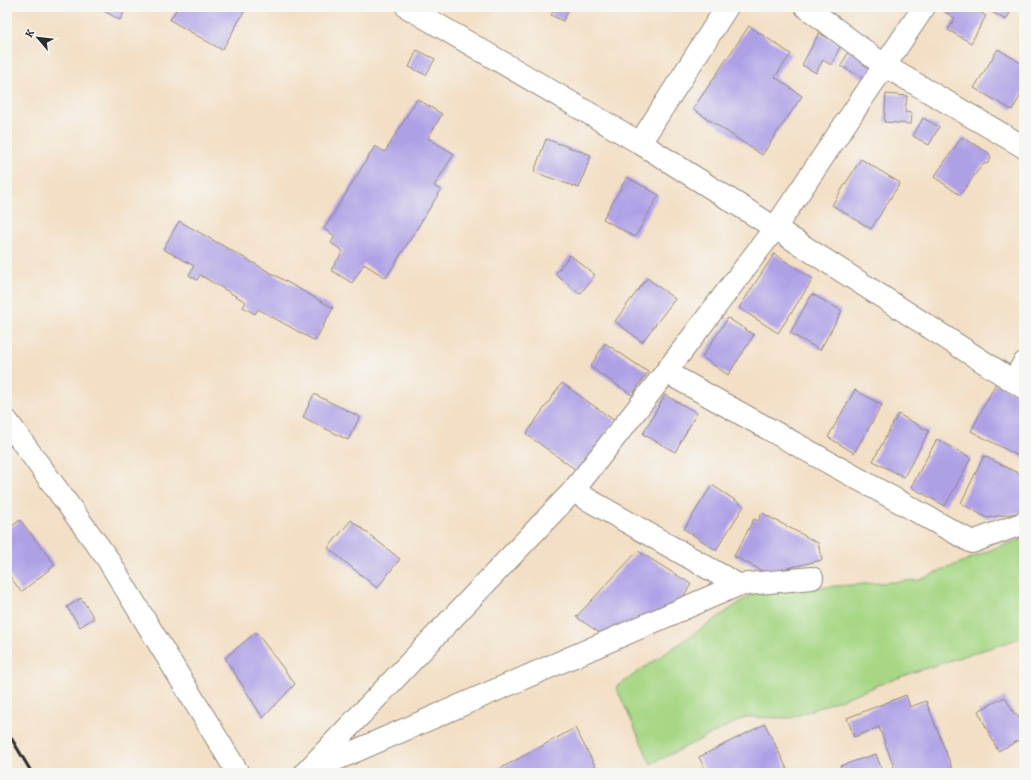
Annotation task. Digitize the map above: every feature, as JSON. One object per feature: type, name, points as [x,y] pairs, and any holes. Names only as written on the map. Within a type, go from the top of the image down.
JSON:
[{"type":"street","points":[[407,7],[640,143],[775,228],[1018,385],[1024,363]]},
{"type":"street","points":[[640,143],[727,7]]},
{"type":"street","points":[[806,7],[885,66],[1024,147]]},
{"type":"street","points":[[305,773],[573,491],[666,372],[775,228],[924,7]]},
{"type":"street","points":[[666,372],[972,542],[1024,523]]},
{"type":"street","points":[[7,421],[107,558],[238,773]]},
{"type":"street","points":[[573,491],[738,585]]},
{"type":"street","points":[[305,773],[738,585],[812,578]]},
{"type":"green space","points":[[1024,539],[1024,637],[911,673],[791,718],[746,717],[651,764],[616,687],[755,592],[919,580],[1000,546]]},
{"type":"building","points":[[97,7],[127,7],[120,20]]},
{"type":"building","points":[[178,7],[247,7],[222,50],[170,20]]},
{"type":"building","points":[[543,7],[570,7],[563,21],[551,15],[553,12]]},
{"type":"building","points":[[948,7],[971,7],[986,16],[971,43],[948,30],[955,18],[945,12]]},
{"type":"building","points":[[983,7],[1013,7],[1006,20]]},
{"type":"building","points":[[749,26],[791,54],[775,77],[802,96],[762,155],[693,109]]},
{"type":"building","points":[[819,33],[841,45],[831,65],[823,60],[816,73],[802,65]]},
{"type":"building","points":[[851,47],[879,63],[868,81],[841,66]]},
{"type":"building","points":[[998,49],[1024,65],[1024,90],[1012,110],[974,88]]},
{"type":"building","points":[[417,50],[435,59],[426,75],[409,67]]},
{"type":"building","points":[[886,94],[907,96],[905,112],[912,113],[911,124],[884,122]]},
{"type":"building","points":[[417,99],[442,114],[428,138],[454,154],[434,186],[441,190],[386,278],[364,264],[352,283],[331,270],[343,251],[331,243],[335,236],[324,229],[375,146],[385,152]]},
{"type":"building","points":[[923,118],[939,127],[929,145],[913,136]]},
{"type":"building","points":[[962,137],[989,153],[991,158],[988,163],[982,165],[960,195],[934,177]]},
{"type":"building","points":[[546,139],[591,155],[579,188],[534,172]]},
{"type":"building","points":[[861,159],[900,183],[871,229],[832,205]]},
{"type":"building","points":[[627,177],[659,195],[635,237],[603,219]]},
{"type":"building","points":[[179,221],[333,308],[315,341],[258,309],[255,314],[243,307],[246,302],[200,275],[197,280],[189,275],[194,266],[163,249]]},
{"type":"building","points":[[774,254],[813,279],[778,333],[739,308]]},
{"type":"building","points":[[570,255],[595,275],[580,294],[555,274]]},
{"type":"building","points":[[647,278],[675,299],[642,342],[615,321]]},
{"type":"building","points":[[812,294],[842,311],[820,350],[790,333]]},
{"type":"building","points":[[728,318],[754,335],[728,375],[702,357]]},
{"type":"building","points":[[605,343],[648,372],[632,395],[590,367]]},
{"type":"building","points":[[562,383],[615,421],[579,472],[526,434]]},
{"type":"building","points":[[996,383],[1024,398],[1024,459],[971,431]]},
{"type":"building","points":[[855,390],[882,405],[854,453],[828,437]]},
{"type":"building","points":[[314,394],[360,417],[348,440],[303,417]]},
{"type":"building","points":[[665,395],[697,413],[675,452],[643,434]]},
{"type":"building","points":[[898,414],[929,431],[904,477],[873,461]]},
{"type":"building","points":[[937,439],[971,458],[945,506],[911,487]]},
{"type":"building","points":[[984,456],[1024,476],[1024,512],[987,518],[961,503]]},
{"type":"building","points":[[712,485],[744,506],[716,550],[684,529]]},
{"type":"building","points":[[762,513],[818,543],[822,560],[766,573],[734,556],[754,519],[758,521]]},
{"type":"building","points":[[20,520],[55,565],[21,592],[7,572],[7,530]]},
{"type":"building","points":[[351,520],[400,559],[377,588],[328,548]]},
{"type":"building","points":[[638,551],[691,584],[677,607],[609,639],[576,617]]},
{"type":"building","points":[[81,598],[94,618],[80,627],[67,607]]},
{"type":"building","points":[[256,632],[295,684],[263,718],[225,658]]},
{"type":"building","points":[[906,695],[910,707],[926,701],[954,773],[896,773],[879,727],[854,737],[847,718]]},
{"type":"building","points":[[1005,697],[1015,715],[1017,714],[1024,729],[1024,738],[998,751],[978,711]]},
{"type":"building","points":[[765,724],[789,773],[707,773],[699,757]]},
{"type":"building","points":[[575,728],[599,773],[492,773]]},
{"type":"building","points":[[876,754],[883,773],[842,773],[840,766]]},
{"type":"railway","points":[[7,731],[32,773]]}]
